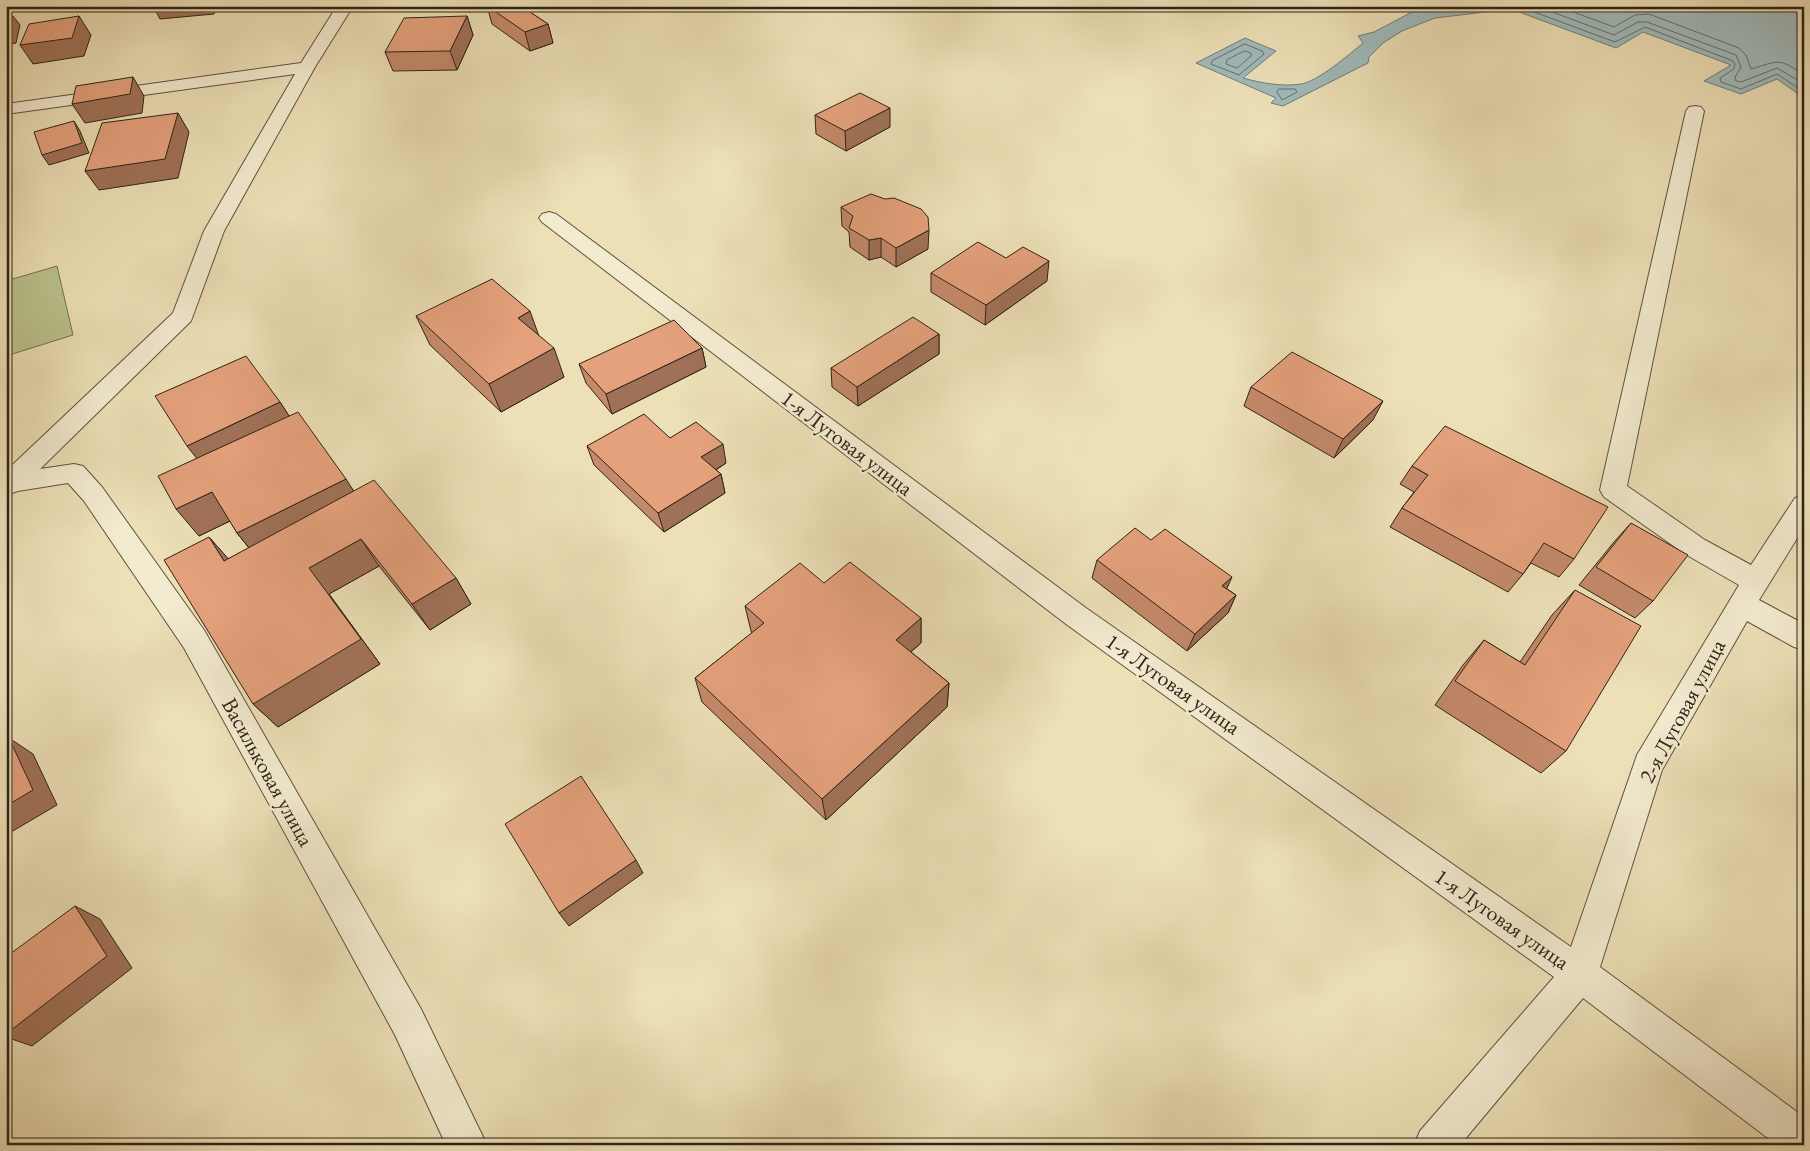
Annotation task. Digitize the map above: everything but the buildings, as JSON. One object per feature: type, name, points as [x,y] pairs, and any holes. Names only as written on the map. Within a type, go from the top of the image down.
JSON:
[{"type":"street","points":[[8,485],[183,316],[214,231],[307,67],[345,6]]},
{"type":"street","points":[[6,109],[307,67]]},
{"type":"street","points":[[1695,111],[1613,490],[1695,547],[1804,638]]},
{"type":"street","name":"1-я Луговая улица","points":[[549,218],[1076,616],[1580,974],[1804,1141]]},
{"type":"street","name":"Васильковая улица","points":[[8,485],[74,473],[93,494],[194,639],[408,1022],[467,1145]]},
{"type":"street","name":"2-я Луговая улица","points":[[1580,974],[1648,765],[1749,592],[1804,505]]},
{"type":"street","points":[[1434,1145],[1580,974]]},
{"type":"green space","points":[[57,266],[73,335],[6,356],[6,281]]},
{"type":"water","points":[[1467,6],[1789,6],[1804,21],[1804,98],[1777,79],[1741,94],[1704,81],[1731,65],[1643,32],[1616,48],[1511,9],[1435,18],[1402,31],[1383,43],[1369,57],[1368,63],[1283,106],[1271,103],[1276,98],[1196,63],[1245,38],[1276,51],[1243,78],[1272,84],[1301,84],[1324,73],[1363,43],[1358,36],[1374,32],[1412,12]]}]
